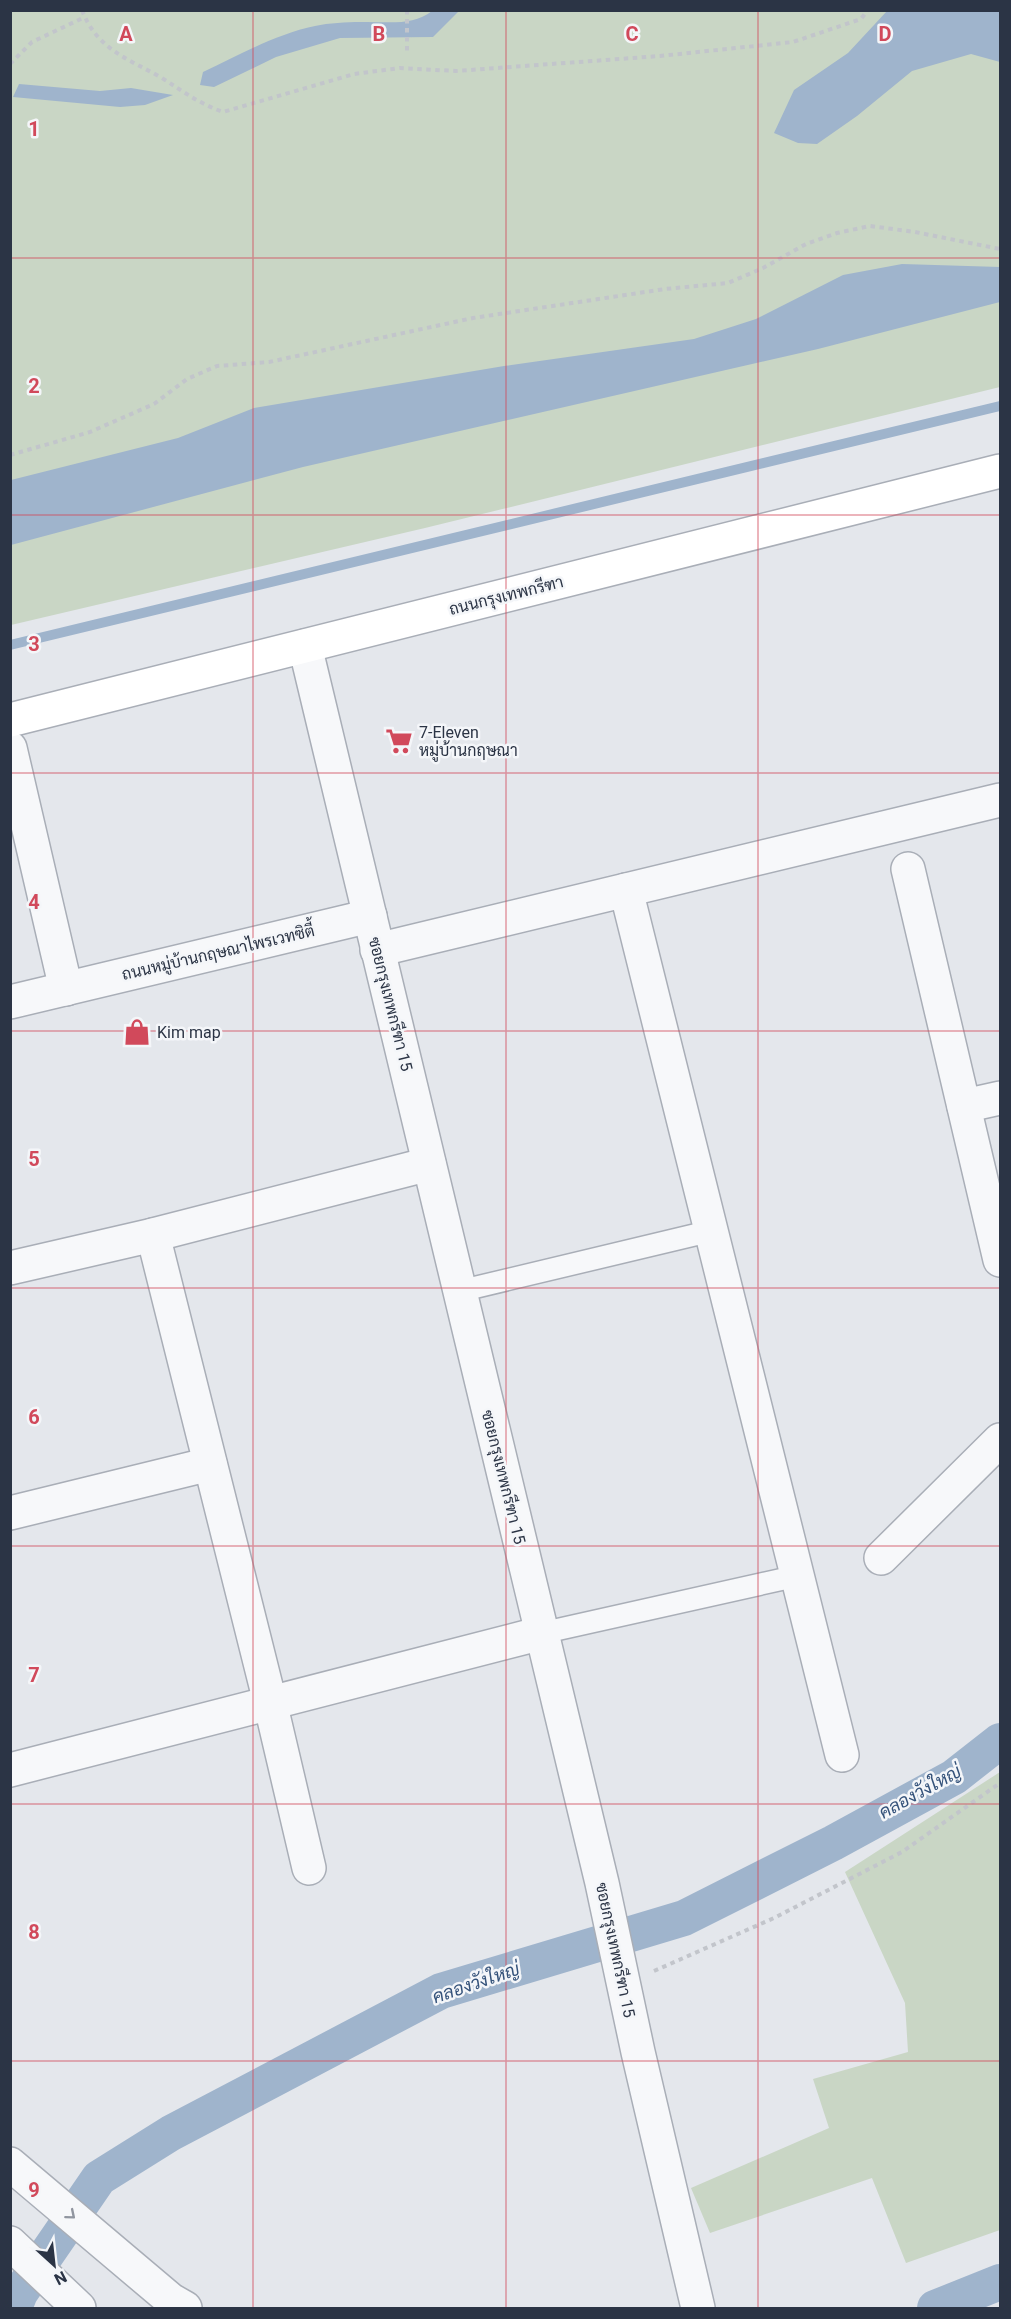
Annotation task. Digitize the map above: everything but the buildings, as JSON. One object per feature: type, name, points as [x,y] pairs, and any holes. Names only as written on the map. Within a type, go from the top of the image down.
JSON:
[{"type":"main road","name":"ถนนกรุงเทพกรีฑา","points":[[10,720],[1000,471]]},
{"type":"street","name":"ซอยกรุงเทพกรีฑา 15","points":[[304,646],[602,1883],[698,2308]]},
{"type":"street","points":[[10,748],[66,989]]},
{"type":"street","points":[[377,950],[1000,800]]},
{"type":"street","points":[[908,869],[1000,1260]]},
{"type":"street","points":[[626,890],[842,1755]]},
{"type":"street","name":"ถนนหมู่บ้านกฤษณาไพรเวทซิตี้","points":[[10,1002],[370,916]]},
{"type":"street","points":[[964,1107],[1000,1098]]},
{"type":"street","points":[[10,1268],[153,1235],[429,1164]]},
{"type":"street","points":[[153,1235],[270,1702],[309,1868]]},
{"type":"street","points":[[881,1558],[1000,1440]]},
{"type":"street","points":[[10,1513],[210,1464]]},
{"type":"street","points":[[10,1770],[542,1633]]},
{"type":"street","points":[[10,2164],[178,2304]]},
{"type":"street","points":[[10,2243],[79,2308]]},
{"type":"lane","points":[[460,1291],[711,1231]]},
{"type":"lane","points":[[542,1633],[797,1576]]},
{"type":"path","points":[[82,10],[89,27],[117,55],[161,78],[202,105],[223,112],[354,74],[400,68],[456,71],[660,56],[793,42],[861,19],[868,10]]},
{"type":"path","points":[[406,10],[407,52]]},
{"type":"path","points":[[10,64],[32,42],[85,17]]},
{"type":"path","points":[[10,455],[90,432],[154,404],[187,379],[217,366],[269,362],[474,318],[665,289],[728,283],[763,268],[806,244],[837,233],[870,226],[915,232],[1000,249]]},
{"type":"path","points":[[645,1975],[774,1918],[902,1852],[1000,1783]]},
{"type":"green space","points":[[10,11],[1000,11],[1000,387],[425,528],[11,625]]},
{"type":"green space","points":[[1000,1772],[1000,2230],[906,2263],[872,2178],[710,2233],[691,2188],[829,2128],[813,2079],[908,2052],[905,2003],[845,1872]]},
{"type":"water","points":[[432,11],[459,11],[433,37],[340,38],[276,57],[214,87],[200,85],[203,72],[286,34],[338,23],[407,21]]},
{"type":"water","points":[[887,11],[1000,11],[1000,62],[971,54],[912,71],[857,116],[817,144],[798,143],[774,133],[794,90],[848,53]]},
{"type":"water","points":[[19,84],[100,91],[131,88],[173,95],[145,105],[120,107],[13,97]]},
{"type":"water","points":[[902,264],[1000,267],[1000,302],[818,349],[303,467],[11,545],[11,480],[178,438],[254,408],[504,366],[694,339],[756,319],[843,275]]},
{"type":"waterway","points":[[10,645],[1000,406]]},
{"type":"waterway","name":"คลองวังใหญ่","points":[[14,2308],[20,2293],[99,2178],[171,2133],[441,1991],[684,1918],[833,1843],[954,1777],[1000,1741]]},
{"type":"waterway","points":[[935,2308],[1000,2282]]},
{"type":"place","name":"7-Eleven หมู่บ้านกฤษณา","points":[[399,741]]},
{"type":"place","name":"Kim map","points":[[137,1032]]}]
